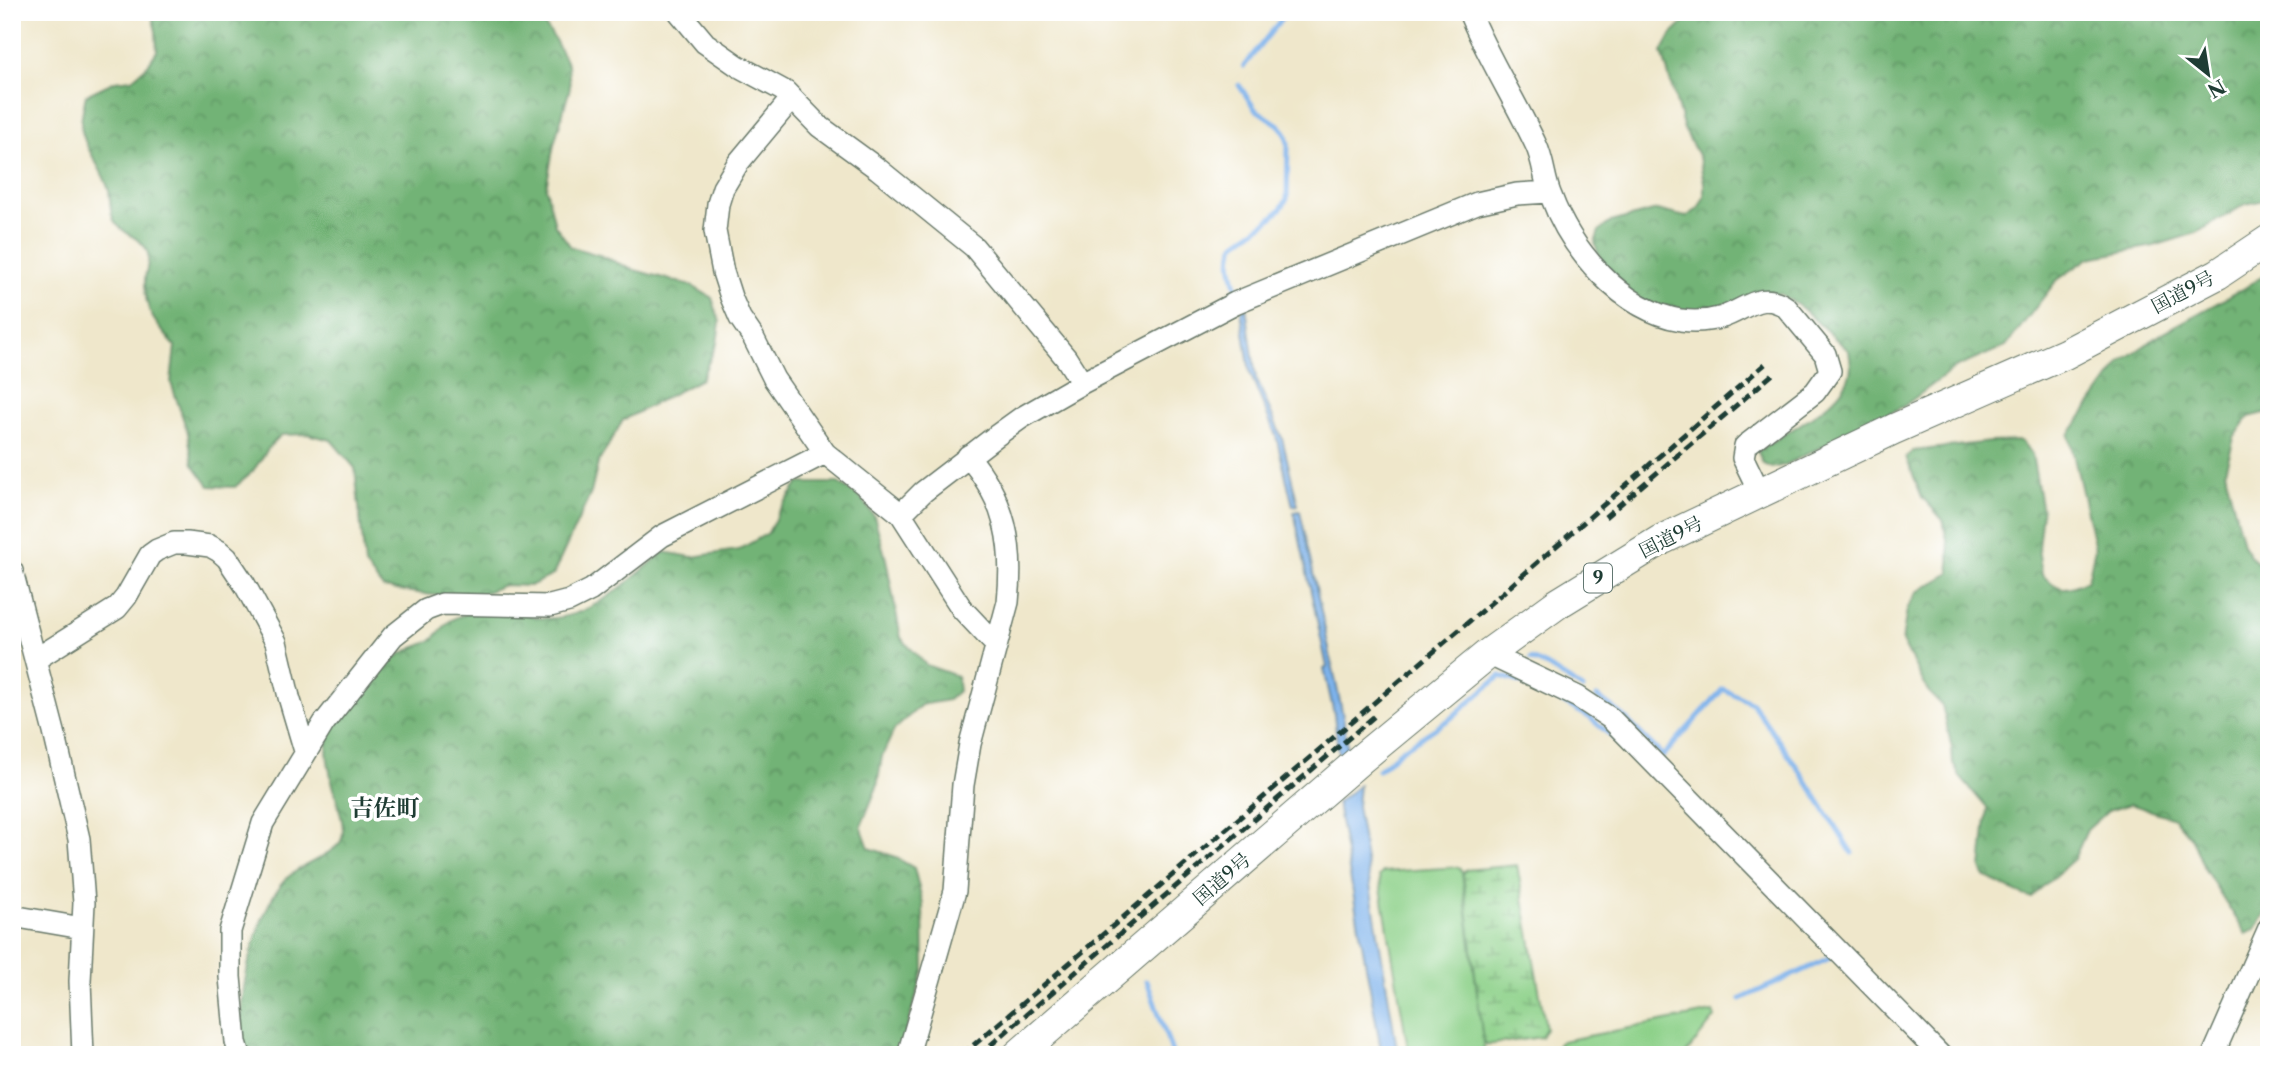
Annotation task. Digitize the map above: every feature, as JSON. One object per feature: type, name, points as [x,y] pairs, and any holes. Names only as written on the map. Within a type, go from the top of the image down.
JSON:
[{"type":"highway","name":"国道9号","points":[[1018,1055],[1362,758],[1488,654],[1557,604],[1661,540],[1894,429],[2065,354],[2218,274],[2269,240]]},
{"type":"street","points":[[679,12],[692,30],[722,56],[792,97],[819,126],[878,169],[984,256],[1066,358],[1082,383]]},
{"type":"street","points":[[1469,12],[1538,148],[1549,192],[1557,211],[1583,251],[1612,283],[1637,304],[1671,318],[1705,321],[1735,312],[1760,300],[1770,299],[1786,307],[1825,354],[1830,371],[1822,385],[1745,446],[1743,458],[1760,493]]},
{"type":"street","points":[[792,97],[737,163],[721,196],[715,219],[723,272],[740,318],[753,337],[774,379],[825,453],[901,514],[962,609],[996,645]]},
{"type":"street","points":[[901,514],[923,492],[968,456],[1021,418],[1235,303],[1477,203],[1517,194],[1549,192]]},
{"type":"street","points":[[240,1055],[236,1042],[230,977],[230,931],[263,823],[326,719],[393,636],[426,610],[442,604],[550,606],[569,601],[591,590],[662,536],[825,453]]},
{"type":"street","points":[[908,1055],[955,891],[963,785],[970,744],[1008,602],[1011,569],[1009,537],[1003,514],[980,470],[968,456]]},
{"type":"street","points":[[36,659],[117,608],[150,555],[157,550],[174,543],[211,546],[227,558],[276,642],[305,751]]},
{"type":"street","points":[[12,571],[79,839],[83,876],[80,981],[83,1055]]},
{"type":"street","points":[[1488,654],[1578,697],[1610,718],[1940,1055]]},
{"type":"street","points":[[12,916],[82,928]]},
{"type":"street","points":[[2213,1055],[2269,928]]},
{"type":"green space","points":[[151,12],[535,12],[554,38],[568,65],[570,88],[554,144],[546,188],[555,225],[571,247],[602,256],[631,269],[692,286],[712,298],[720,322],[717,343],[701,379],[623,420],[598,463],[591,493],[553,575],[530,586],[504,585],[476,596],[432,595],[383,588],[365,565],[355,468],[331,440],[307,434],[281,435],[253,471],[235,487],[209,486],[193,464],[188,433],[171,383],[175,346],[156,323],[146,300],[148,254],[143,244],[119,227],[113,218],[106,182],[85,140],[81,122],[86,95],[115,81],[132,79],[147,66],[157,51]]},
{"type":"green space","points":[[1695,12],[2269,12],[2269,199],[2246,204],[2196,233],[2154,246],[2089,258],[2056,281],[2006,346],[1955,368],[1904,406],[1785,465],[1772,468],[1763,464],[1758,452],[1813,416],[1837,395],[1850,373],[1849,351],[1802,308],[1779,293],[1704,313],[1670,311],[1636,300],[1599,256],[1595,243],[1599,231],[1611,222],[1657,210],[1686,217],[1698,209],[1704,197],[1699,157],[1684,129],[1662,52],[1672,34]]},
{"type":"green space","points":[[2269,272],[2269,412],[2249,417],[2234,438],[2225,471],[2243,544],[2251,557],[2269,573],[2269,813],[2257,840],[2268,856],[2270,868],[2270,890],[2265,912],[2261,922],[2246,934],[2204,868],[2192,839],[2174,818],[2130,804],[2108,811],[2087,830],[2074,859],[2031,897],[2021,894],[1984,876],[1981,868],[1987,808],[1960,777],[1953,763],[1942,705],[1928,691],[1902,641],[1907,609],[1917,592],[1950,573],[1949,549],[1943,520],[1922,497],[1906,457],[1913,451],[2021,441],[2032,454],[2042,511],[2038,548],[2042,575],[2064,588],[2088,580],[2095,548],[2069,435],[2121,362],[2164,332]]},
{"type":"green space","points":[[799,483],[838,483],[860,497],[874,516],[886,559],[901,638],[926,665],[957,676],[959,690],[948,700],[921,705],[894,730],[882,756],[877,787],[861,826],[869,848],[893,856],[914,868],[923,904],[924,969],[897,1055],[245,1055],[241,1014],[256,938],[264,914],[286,879],[339,844],[343,834],[342,820],[329,767],[327,749],[330,732],[338,717],[368,684],[401,654],[430,641],[457,617],[499,611],[518,612],[541,618],[575,614],[608,597],[664,552],[692,557],[738,550],[768,533],[779,511]]},
{"type":"green space","points":[[1517,865],[1546,1028],[1541,1037],[1487,1045],[1483,1041],[1463,874],[1465,870]]},
{"type":"green space","points":[[1459,867],[1462,873],[1485,1055],[1409,1055],[1379,876],[1383,872]]},
{"type":"green space","points":[[1713,1012],[1715,1017],[1685,1055],[1556,1055],[1558,1044],[1562,1041]]},
{"type":"water","points":[[1246,307],[1256,378],[1282,438],[1298,505],[1293,506],[1276,436],[1250,373],[1241,311]]},
{"type":"water","points":[[1300,511],[1343,716],[1348,752],[1339,761],[1334,714],[1324,669],[1327,667],[1294,512]]},
{"type":"water","points":[[1359,785],[1357,806],[1398,1055],[1382,1055],[1337,803]]},
{"type":"waterway","points":[[1244,66],[1287,12]]},
{"type":"waterway","points":[[1237,290],[1231,260],[1236,243],[1271,218],[1287,199],[1288,143],[1285,132],[1255,109],[1239,85]]},
{"type":"waterway","points":[[1531,659],[1583,689]]},
{"type":"waterway","points":[[1378,770],[1403,749],[1450,719],[1500,676],[1527,684]]},
{"type":"waterway","points":[[1597,697],[1622,715],[1663,756],[1723,689],[1752,703],[1804,777],[1852,853]]},
{"type":"waterway","points":[[1554,697],[1589,717],[1620,743]]},
{"type":"waterway","points":[[1741,999],[1832,957],[1829,954]]},
{"type":"waterway","points":[[1147,981],[1173,1055]]},
{"type":"railway","points":[[962,1055],[1507,589],[1765,364]]},
{"type":"railway","points":[[1605,517],[1773,374]]},
{"type":"railway","points":[[979,1055],[1377,714]]},
{"type":"district","name":"吉佐町","points":[[385,808]]}]
